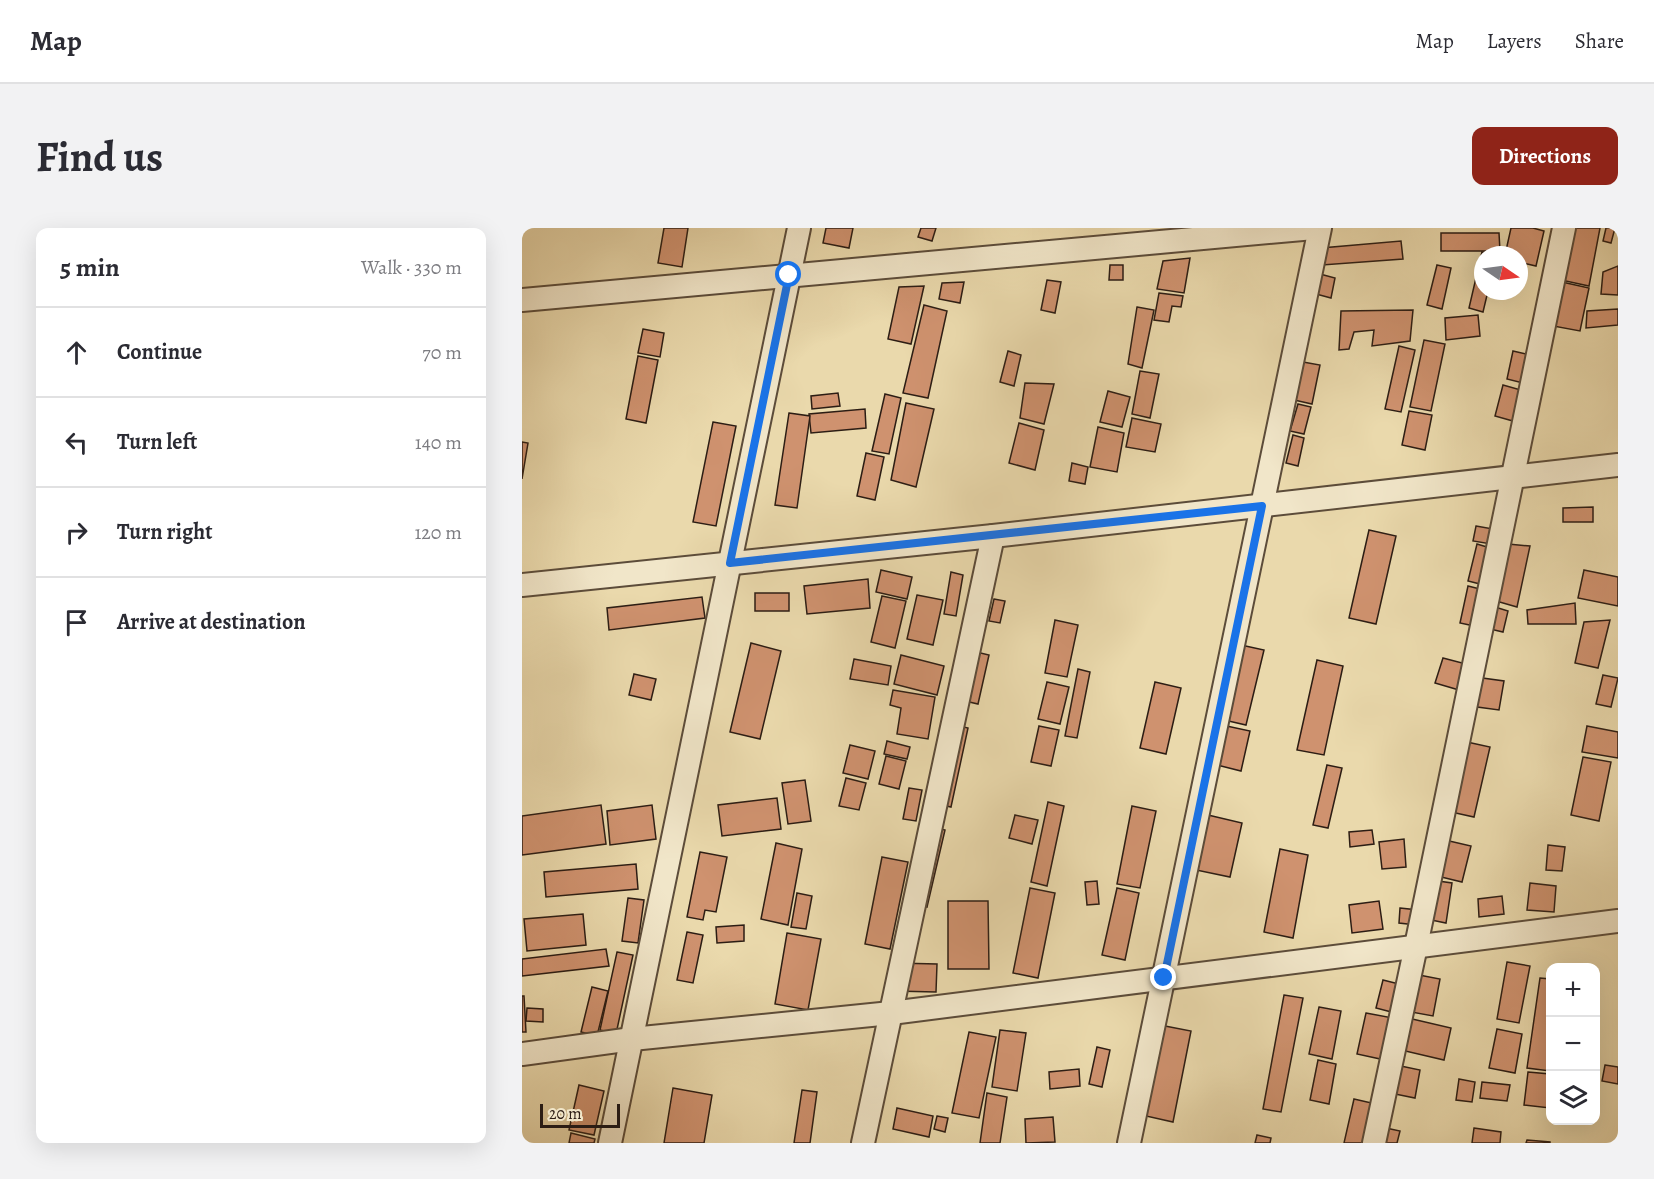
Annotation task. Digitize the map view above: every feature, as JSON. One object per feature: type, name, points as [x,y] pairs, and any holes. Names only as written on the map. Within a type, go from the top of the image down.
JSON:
[{"type":"street","points":[[610,1143],[799,228]]},
{"type":"street","points":[[522,300],[1314,228]]},
{"type":"street","points":[[1129,1143],[1320,228]]},
{"type":"street","points":[[1374,1143],[1563,228]]},
{"type":"street","points":[[522,585],[993,536],[1618,465]]},
{"type":"street","points":[[863,1143],[993,536]]},
{"type":"street","points":[[522,1054],[632,1039],[891,1013],[1618,921]]},
{"type":"building","points":[[664,228],[688,228],[682,267],[658,263]]},
{"type":"building","points":[[826,228],[853,228],[849,248],[823,243]]},
{"type":"building","points":[[921,228],[936,228],[932,241],[918,237]]},
{"type":"building","points":[[1511,228],[1533,228],[1544,231],[1536,266],[1528,264],[1528,246],[1507,246]]},
{"type":"building","points":[[1573,228],[1600,228],[1589,286],[1561,280]]},
{"type":"building","points":[[1606,228],[1615,228],[1611,243],[1603,241]]},
{"type":"building","points":[[1441,233],[1499,233],[1500,246],[1474,246],[1474,251],[1441,251]]},
{"type":"building","points":[[1401,241],[1403,259],[1322,265],[1321,248]]},
{"type":"building","points":[[1190,258],[1184,293],[1157,289],[1163,261]]},
{"type":"building","points":[[1110,265],[1123,265],[1123,280],[1109,280]]},
{"type":"building","points":[[1437,265],[1451,268],[1442,309],[1427,305]]},
{"type":"building","points":[[1618,266],[1618,295],[1601,294],[1603,272]]},
{"type":"building","points":[[1320,274],[1335,278],[1331,298],[1316,294]]},
{"type":"building","points":[[1047,280],[1061,282],[1055,313],[1041,310]]},
{"type":"building","points":[[964,282],[960,303],[939,299],[942,283]]},
{"type":"building","points":[[1562,282],[1589,288],[1580,331],[1553,326]]},
{"type":"building","points":[[924,286],[911,344],[888,339],[899,287]]},
{"type":"building","points":[[1474,286],[1474,300],[1486,300],[1483,312],[1469,308]]},
{"type":"building","points":[[1159,293],[1183,296],[1181,307],[1172,306],[1169,322],[1154,320]]},
{"type":"building","points":[[924,305],[947,311],[928,398],[903,393]]},
{"type":"building","points":[[1137,307],[1154,310],[1142,368],[1128,364]]},
{"type":"building","points":[[1618,309],[1618,325],[1586,328],[1587,311]]},
{"type":"building","points":[[1413,310],[1410,341],[1372,346],[1374,330],[1354,332],[1349,349],[1339,350],[1341,311]]},
{"type":"building","points":[[1478,315],[1480,336],[1446,340],[1445,318]]},
{"type":"building","points":[[643,329],[664,333],[660,357],[638,353]]},
{"type":"building","points":[[1424,340],[1445,344],[1431,411],[1410,407]]},
{"type":"building","points":[[1399,346],[1415,350],[1401,412],[1385,409]]},
{"type":"building","points":[[1008,351],[1021,355],[1014,386],[1000,382]]},
{"type":"building","points":[[1513,351],[1534,356],[1527,384],[1507,379]]},
{"type":"building","points":[[638,356],[658,360],[646,423],[626,419]]},
{"type":"building","points":[[1303,362],[1320,365],[1312,404],[1294,400]]},
{"type":"building","points":[[1140,371],[1159,374],[1150,418],[1132,414]]},
{"type":"building","points":[[1025,383],[1054,384],[1044,424],[1020,418]]},
{"type":"building","points":[[1503,385],[1528,392],[1520,423],[1495,416]]},
{"type":"building","points":[[1108,391],[1130,397],[1122,427],[1100,422]]},
{"type":"building","points":[[838,393],[840,406],[812,409],[811,396]]},
{"type":"building","points":[[885,394],[901,398],[889,454],[872,451]]},
{"type":"building","points":[[906,403],[934,409],[916,487],[891,480]]},
{"type":"building","points":[[1298,404],[1311,407],[1304,434],[1290,431]]},
{"type":"building","points":[[865,409],[866,428],[811,433],[809,414]]},
{"type":"building","points":[[1409,411],[1432,415],[1425,450],[1402,445]]},
{"type":"building","points":[[789,413],[810,416],[797,508],[775,505]]},
{"type":"building","points":[[1132,418],[1161,424],[1155,452],[1126,447]]},
{"type":"building","points":[[713,422],[736,426],[716,526],[693,522]]},
{"type":"building","points":[[1019,423],[1044,430],[1035,470],[1009,463]]},
{"type":"building","points":[[1098,427],[1124,433],[1117,472],[1090,467]]},
{"type":"building","points":[[1293,435],[1304,438],[1298,466],[1286,463]]},
{"type":"building","points":[[522,442],[528,443],[522,479]]},
{"type":"building","points":[[866,453],[884,457],[875,500],[857,496]]},
{"type":"building","points":[[1072,463],[1088,467],[1085,484],[1069,481]]},
{"type":"building","points":[[1593,507],[1593,522],[1563,522],[1563,508]]},
{"type":"building","points":[[1476,526],[1499,530],[1497,545],[1473,541]]},
{"type":"building","points":[[1369,530],[1396,536],[1376,624],[1349,618]]},
{"type":"building","points":[[1477,544],[1497,550],[1488,586],[1468,581]]},
{"type":"building","points":[[1508,544],[1530,546],[1517,607],[1496,601]]},
{"type":"building","points":[[881,570],[912,577],[907,599],[876,592]]},
{"type":"building","points":[[1584,570],[1618,577],[1618,606],[1578,598]]},
{"type":"building","points":[[951,572],[963,575],[956,616],[944,614]]},
{"type":"building","points":[[868,579],[870,608],[807,614],[804,586]]},
{"type":"building","points":[[1468,586],[1488,591],[1479,627],[1460,623]]},
{"type":"building","points":[[755,593],[789,593],[789,611],[755,611]]},
{"type":"building","points":[[917,595],[943,600],[933,645],[907,639]]},
{"type":"building","points":[[882,596],[906,601],[895,648],[871,642]]},
{"type":"building","points":[[702,597],[705,618],[609,630],[607,608]]},
{"type":"building","points":[[994,599],[1005,601],[1000,623],[989,621]]},
{"type":"building","points":[[1575,603],[1576,624],[1528,624],[1527,610]]},
{"type":"building","points":[[1495,607],[1508,611],[1503,632],[1490,629]]},
{"type":"building","points":[[1055,620],[1078,625],[1067,677],[1045,673]]},
{"type":"building","points":[[1610,620],[1598,668],[1575,663],[1584,622]]},
{"type":"building","points":[[751,643],[781,651],[760,739],[730,732]]},
{"type":"building","points":[[1241,645],[1264,650],[1246,725],[1224,720]]},
{"type":"building","points":[[964,649],[989,655],[978,704],[952,698]]},
{"type":"building","points":[[901,655],[944,666],[937,695],[894,684]]},
{"type":"building","points":[[1443,658],[1466,664],[1459,690],[1435,683]]},
{"type":"building","points":[[854,659],[891,666],[888,685],[850,679]]},
{"type":"building","points":[[1317,660],[1343,666],[1324,755],[1297,750]]},
{"type":"building","points":[[1078,669],[1090,672],[1077,738],[1065,736]]},
{"type":"building","points":[[634,674],[656,679],[651,700],[629,695]]},
{"type":"building","points":[[1603,675],[1618,678],[1611,707],[1596,704]]},
{"type":"building","points":[[1475,677],[1504,681],[1499,710],[1470,706]]},
{"type":"building","points":[[1047,682],[1069,687],[1060,724],[1038,719]]},
{"type":"building","points":[[1155,682],[1181,688],[1166,754],[1140,748]]},
{"type":"building","points":[[893,690],[935,697],[928,739],[897,734],[901,708],[890,705]]},
{"type":"building","points":[[951,724],[968,728],[951,807],[934,803]]},
{"type":"building","points":[[1222,725],[1250,731],[1241,771],[1213,764]]},
{"type":"building","points":[[1039,726],[1059,730],[1051,766],[1031,762]]},
{"type":"building","points":[[1587,726],[1618,732],[1618,758],[1582,752]]},
{"type":"building","points":[[887,741],[910,747],[907,759],[884,754]]},
{"type":"building","points":[[1467,742],[1490,747],[1474,817],[1451,812]]},
{"type":"building","points":[[850,745],[875,751],[868,779],[843,773]]},
{"type":"building","points":[[886,756],[906,761],[899,789],[879,784]]},
{"type":"building","points":[[1583,757],[1611,762],[1599,821],[1571,815]]},
{"type":"building","points":[[1327,765],[1342,768],[1328,828],[1313,825]]},
{"type":"building","points":[[846,778],[866,783],[859,810],[839,806]]},
{"type":"building","points":[[805,780],[811,821],[788,824],[782,783]]},
{"type":"building","points":[[909,788],[922,790],[916,821],[903,819]]},
{"type":"building","points":[[777,798],[781,829],[722,836],[718,805]]},
{"type":"building","points":[[1048,802],[1064,806],[1047,886],[1031,882]]},
{"type":"building","points":[[601,805],[606,844],[522,855],[522,816]]},
{"type":"building","points":[[652,805],[656,839],[610,845],[607,811]]},
{"type":"building","points":[[1132,806],[1156,811],[1140,888],[1117,884]]},
{"type":"building","points":[[1015,815],[1038,820],[1032,844],[1009,838]]},
{"type":"building","points":[[1208,815],[1242,823],[1230,877],[1196,870]]},
{"type":"building","points":[[929,826],[945,830],[927,907],[912,904]]},
{"type":"building","points":[[1372,830],[1374,844],[1350,847],[1349,832]]},
{"type":"building","points":[[1404,839],[1406,867],[1382,869],[1379,842]]},
{"type":"building","points":[[1445,840],[1471,846],[1462,882],[1437,876]]},
{"type":"building","points":[[776,843],[802,849],[788,925],[761,919]]},
{"type":"building","points":[[1548,845],[1565,847],[1562,871],[1546,870]]},
{"type":"building","points":[[1280,849],[1308,855],[1293,938],[1264,932]]},
{"type":"building","points":[[700,852],[727,857],[716,912],[705,910],[703,920],[687,917]]},
{"type":"building","points":[[882,857],[908,862],[890,949],[865,944]]},
{"type":"building","points":[[636,864],[638,889],[546,897],[544,872]]},
{"type":"building","points":[[1097,881],[1099,904],[1087,905],[1085,882]]},
{"type":"building","points":[[1438,881],[1452,883],[1446,923],[1431,920]]},
{"type":"building","points":[[1530,883],[1556,886],[1554,912],[1527,910]]},
{"type":"building","points":[[1030,888],[1055,893],[1038,978],[1013,973]]},
{"type":"building","points":[[1117,888],[1139,893],[1125,960],[1102,955]]},
{"type":"building","points":[[797,893],[812,896],[806,929],[791,927]]},
{"type":"building","points":[[1502,896],[1504,914],[1479,917],[1478,899]]},
{"type":"building","points":[[628,898],[644,900],[638,943],[622,941]]},
{"type":"building","points":[[948,901],[988,901],[989,969],[948,969]]},
{"type":"building","points":[[1379,901],[1383,929],[1352,933],[1349,905]]},
{"type":"building","points":[[1400,908],[1418,910],[1416,925],[1399,923]]},
{"type":"building","points":[[583,914],[586,945],[527,951],[524,919]]},
{"type":"building","points":[[744,925],[744,941],[717,943],[716,927]]},
{"type":"building","points":[[687,932],[703,935],[693,983],[677,980]]},
{"type":"building","points":[[787,933],[821,939],[808,1010],[775,1004]]},
{"type":"building","points":[[606,949],[609,966],[522,976],[522,959]]},
{"type":"building","points":[[617,952],[633,955],[616,1034],[600,1030]]},
{"type":"building","points":[[1507,962],[1530,966],[1519,1023],[1497,1019]]},
{"type":"building","points":[[895,963],[937,964],[936,992],[894,991]]},
{"type":"building","points":[[1419,975],[1440,979],[1433,1016],[1411,1012]]},
{"type":"building","points":[[1540,978],[1546,979],[1546,1070],[1527,1068]]},
{"type":"building","points":[[1383,980],[1407,986],[1399,1014],[1376,1008]]},
{"type":"building","points":[[592,987],[608,991],[597,1036],[581,1032]]},
{"type":"building","points":[[1284,995],[1303,998],[1281,1112],[1263,1109]]},
{"type":"building","points":[[522,996],[524,996],[526,1032],[522,1032]]},
{"type":"building","points":[[1319,1007],[1341,1011],[1332,1059],[1309,1054]]},
{"type":"building","points":[[527,1008],[543,1009],[543,1022],[526,1021]]},
{"type":"building","points":[[1366,1013],[1393,1018],[1385,1060],[1357,1054]]},
{"type":"building","points":[[1408,1018],[1451,1028],[1444,1060],[1401,1050]]},
{"type":"building","points":[[1165,1026],[1191,1031],[1173,1122],[1146,1116]]},
{"type":"building","points":[[1497,1029],[1522,1034],[1515,1073],[1489,1068]]},
{"type":"building","points":[[1000,1030],[1026,1033],[1017,1091],[992,1087]]},
{"type":"building","points":[[969,1032],[996,1037],[979,1118],[952,1113]]},
{"type":"building","points":[[1097,1047],[1110,1050],[1102,1087],[1089,1084]]},
{"type":"building","points":[[1318,1060],[1336,1064],[1329,1104],[1310,1100]]},
{"type":"building","points":[[1396,1065],[1420,1070],[1415,1098],[1390,1093]]},
{"type":"building","points":[[1605,1065],[1618,1067],[1618,1084],[1602,1081]]},
{"type":"building","points":[[1079,1069],[1080,1086],[1050,1089],[1049,1072]]},
{"type":"building","points":[[1528,1072],[1546,1074],[1546,1108],[1524,1105]]},
{"type":"building","points":[[1459,1079],[1475,1082],[1472,1102],[1456,1100]]},
{"type":"building","points":[[1482,1082],[1510,1085],[1507,1101],[1480,1098]]},
{"type":"building","points":[[579,1085],[604,1091],[594,1135],[569,1130]]},
{"type":"building","points":[[673,1088],[712,1095],[704,1143],[664,1143]]},
{"type":"building","points":[[802,1090],[817,1092],[810,1143],[794,1143]]},
{"type":"building","points":[[987,1093],[1007,1097],[1000,1143],[980,1143]]},
{"type":"building","points":[[1354,1099],[1376,1104],[1368,1143],[1344,1143]]},
{"type":"building","points":[[897,1108],[933,1116],[929,1137],[893,1129]]},
{"type":"building","points":[[937,1116],[948,1118],[945,1132],[934,1129]]},
{"type":"building","points":[[1053,1117],[1055,1142],[1026,1143],[1025,1119]]},
{"type":"building","points":[[1386,1128],[1400,1131],[1397,1143],[1382,1143]]},
{"type":"building","points":[[1474,1128],[1501,1132],[1500,1143],[1472,1143]]},
{"type":"building","points":[[571,1133],[595,1139],[594,1143],[569,1143]]},
{"type":"building","points":[[1257,1135],[1271,1138],[1270,1143],[1255,1143]]},
{"type":"building","points":[[1527,1140],[1550,1142],[1550,1143],[1526,1143]]},
{"type":"route","points":[[789,275],[730,563],[1262,506],[1164,978]]}]
